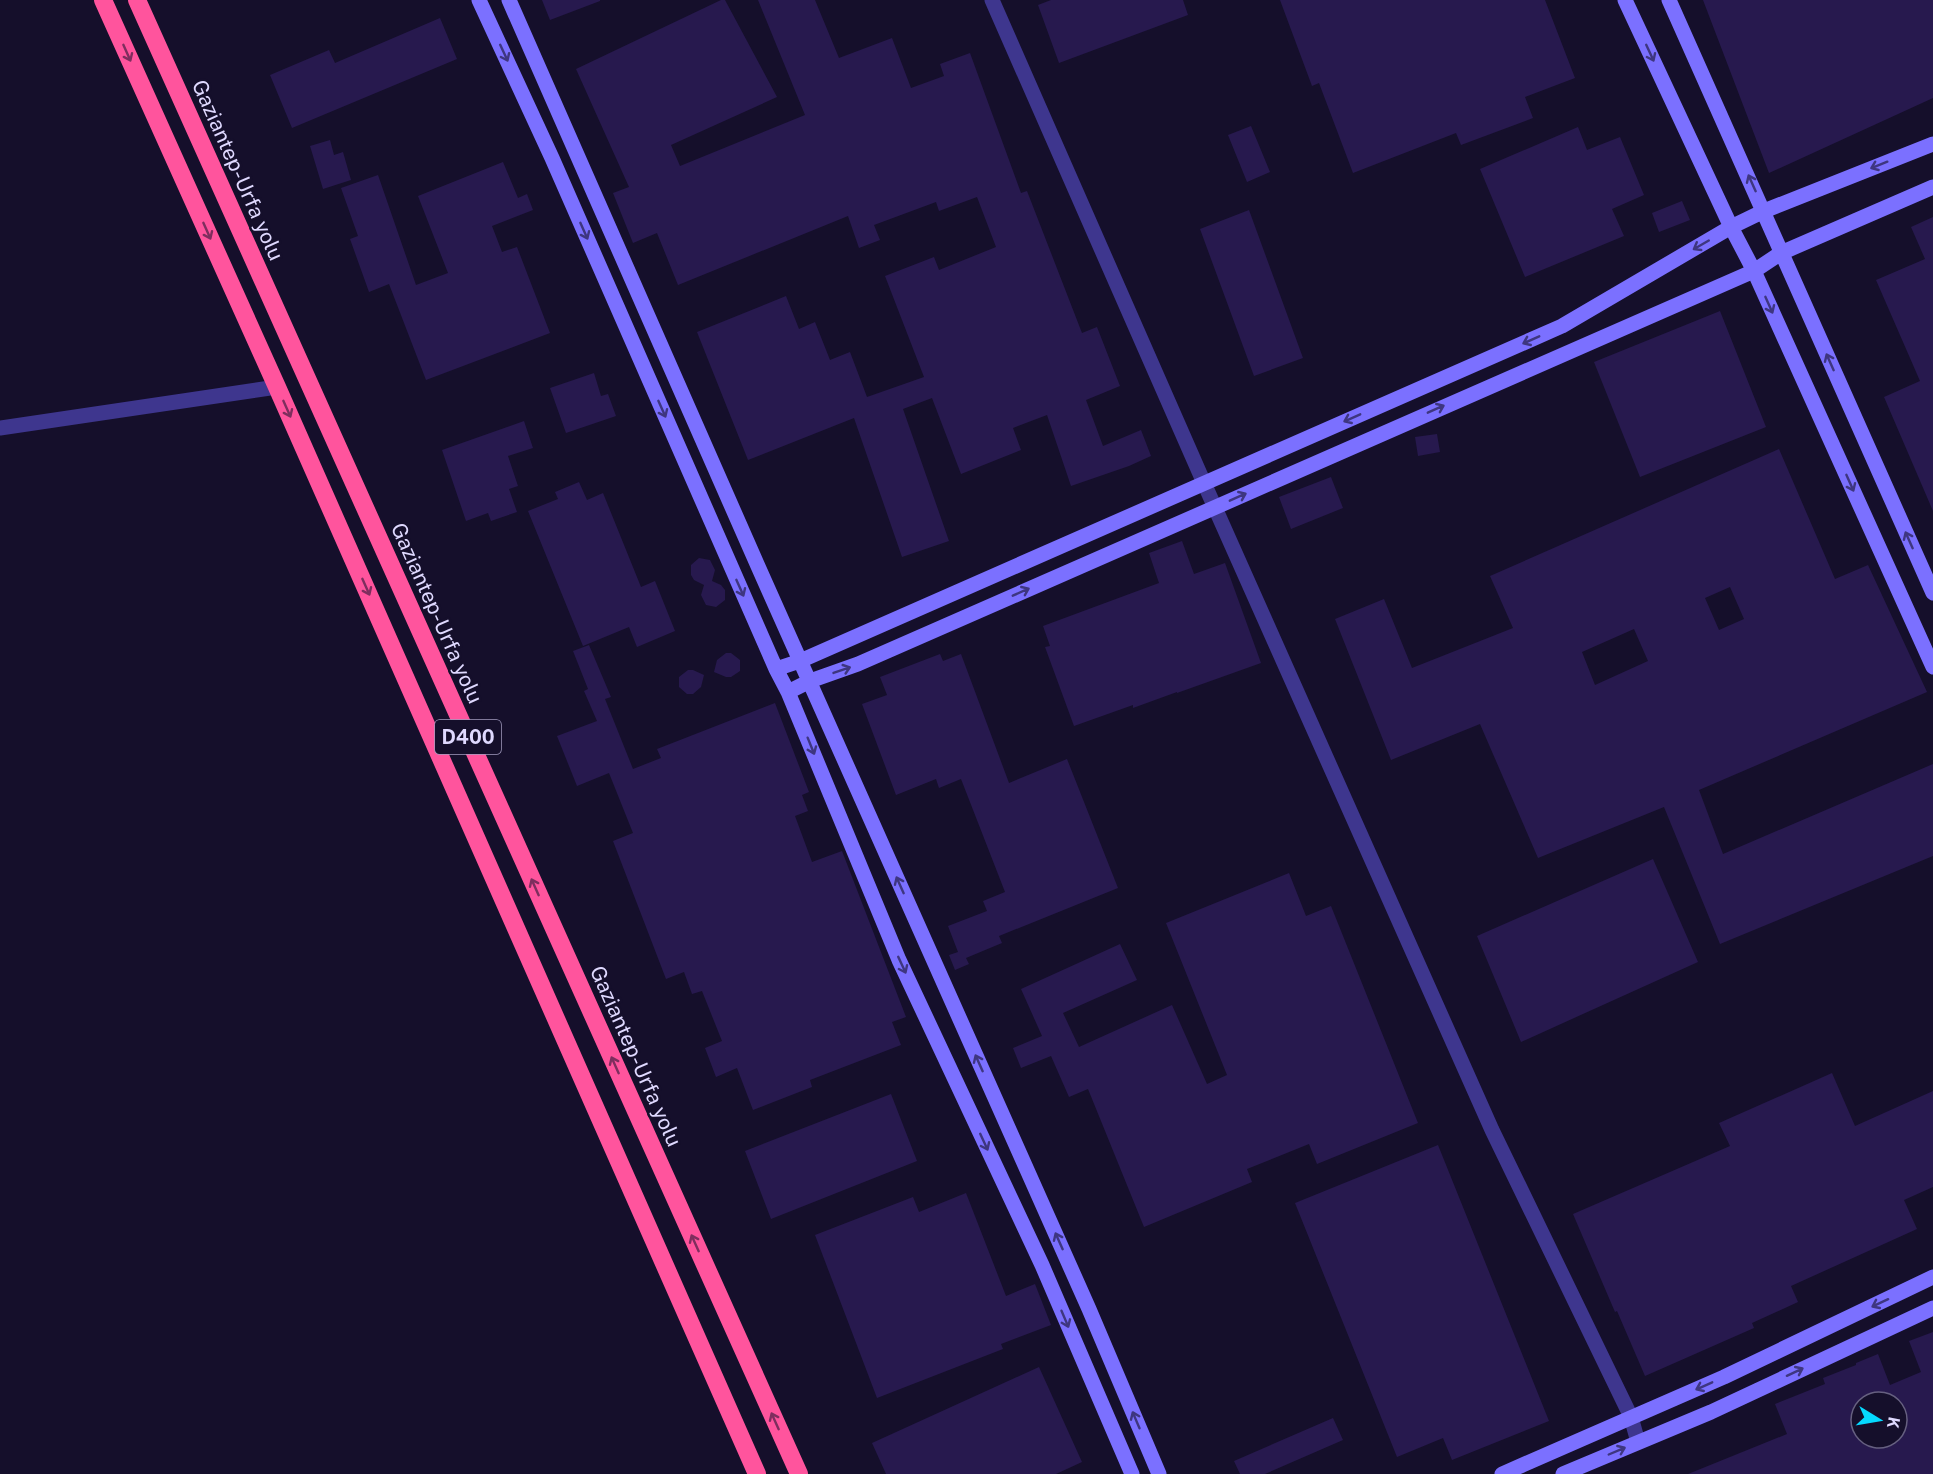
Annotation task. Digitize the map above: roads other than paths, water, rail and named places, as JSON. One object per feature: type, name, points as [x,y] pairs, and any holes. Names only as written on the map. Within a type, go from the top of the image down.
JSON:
[{"type":"highway","name":"D400","points":[[103,0],[277,387],[757,1474]]},
{"type":"highway","name":"Gaziantep-Urfa yolu","points":[[137,0],[799,1474]]},
{"type":"street","points":[[479,0],[552,158],[788,692],[899,960],[1042,1264],[1132,1474]]},
{"type":"street","points":[[509,0],[1089,1309],[1159,1474]]},
{"type":"street","points":[[992,0],[1492,1130],[1631,1417],[1638,1442]]},
{"type":"street","points":[[1625,0],[1731,227],[1754,271],[1933,667]]},
{"type":"street","points":[[1669,0],[1933,593]]},
{"type":"street","points":[[776,669],[800,661],[1562,326],[1731,227],[1764,211],[1933,144]]},
{"type":"street","points":[[788,692],[810,681],[858,664],[1754,271],[1781,253],[1933,187]]},
{"type":"street","points":[[0,428],[277,387]]},
{"type":"street","points":[[1502,1474],[1724,1377],[1933,1277]]},
{"type":"street","points":[[1563,1474],[1721,1407],[1933,1308]]}]
